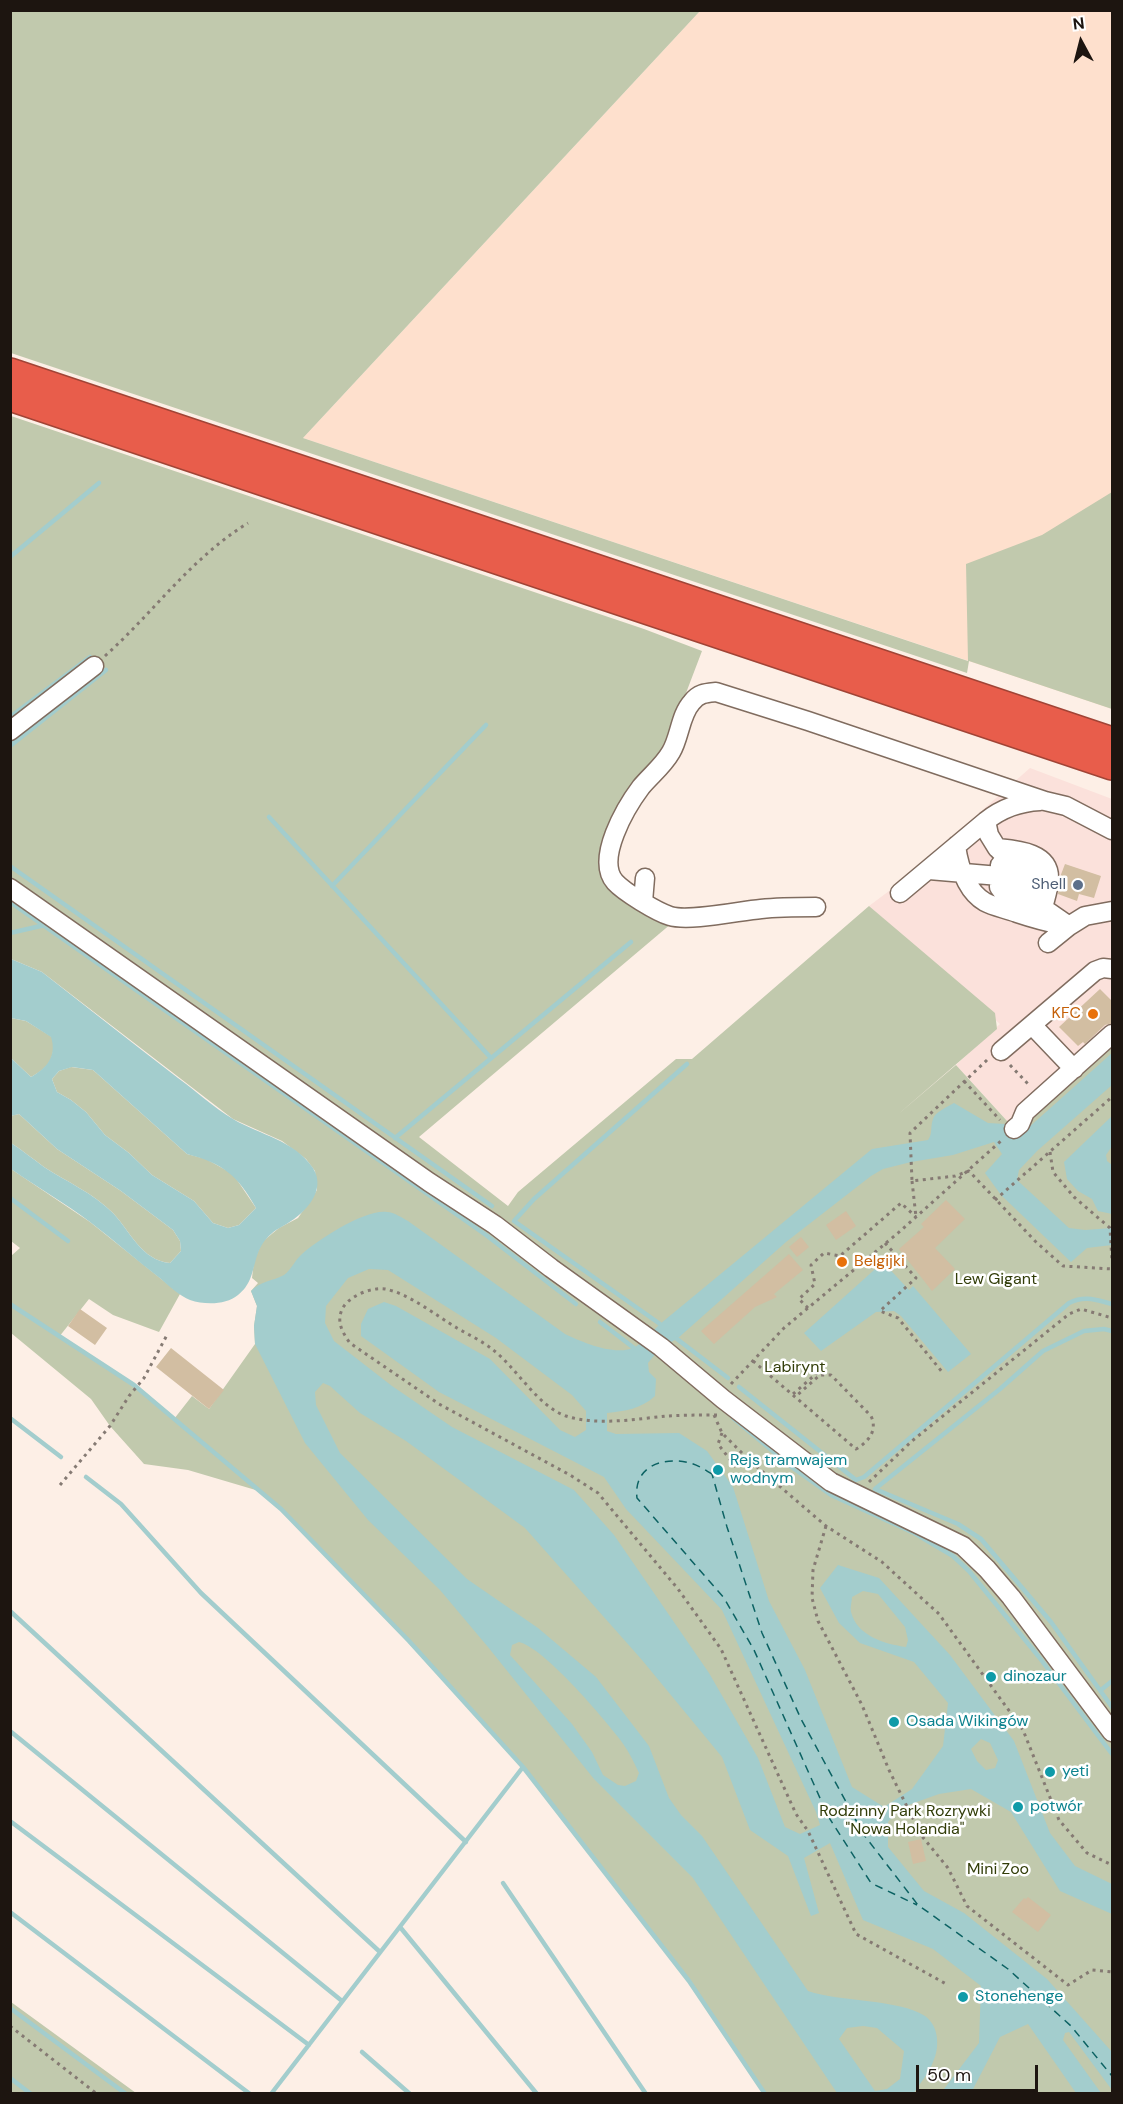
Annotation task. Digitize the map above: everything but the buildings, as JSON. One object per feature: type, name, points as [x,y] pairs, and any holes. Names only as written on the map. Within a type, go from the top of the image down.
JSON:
[{"type":"highway","points":[[10,372],[1113,741]]},
{"type":"highway","points":[[10,398],[1113,766]]},
{"type":"street","points":[[10,731],[94,666]]},
{"type":"street","points":[[816,907],[764,908],[687,917],[670,916],[623,890],[614,881],[608,867],[608,854],[627,810],[641,787],[672,751],[691,703],[702,693],[716,692],[1066,806],[1113,830]]},
{"type":"street","points":[[900,893],[997,812],[1023,802],[1045,801]]},
{"type":"street","points":[[986,821],[989,835],[997,848],[1000,875]]},
{"type":"street","points":[[956,846],[962,873],[970,887],[985,902],[1046,922],[1069,926]]},
{"type":"street","points":[[997,848],[1020,851],[1041,859],[1049,870],[1046,895]]},
{"type":"street","points":[[929,870],[1000,875],[1032,885],[1046,895],[1069,926]]},
{"type":"street","points":[[643,902],[645,878]]},
{"type":"street","points":[[10,888],[429,1182],[495,1225],[655,1342],[812,1469],[831,1482],[951,1539],[972,1553],[1011,1598],[1113,1732]]},
{"type":"street","points":[[1048,943],[1085,916],[1112,911]]},
{"type":"street","points":[[1001,1052],[1095,972],[1103,968],[1113,969]]},
{"type":"street","points":[[1032,1025],[1074,1069]]},
{"type":"street","points":[[1010,1127],[1020,1124],[1025,1112],[1113,1034]]},
{"type":"path","points":[[94,666],[130,632],[195,563],[214,546],[248,523]]},
{"type":"path","points":[[916,1217],[910,1133],[964,1081],[1010,1127]]},
{"type":"path","points":[[996,1200],[1113,1097]]},
{"type":"path","points":[[948,1985],[855,1934],[808,1831],[796,1814],[721,1649],[678,1589],[598,1493],[570,1475],[439,1404],[351,1343],[342,1332],[339,1320],[345,1305],[358,1295],[371,1290],[384,1289],[402,1294],[493,1349],[554,1411],[586,1420],[626,1421],[669,1416],[725,1414],[731,1384],[784,1328],[969,1172],[996,1146]]},
{"type":"path","points":[[1050,1151],[1053,1172],[1074,1197],[1111,1227],[1113,1261]]},
{"type":"path","points":[[912,1181],[956,1176],[969,1172]]},
{"type":"path","points":[[969,1172],[1035,1241],[1063,1266],[1113,1269]]},
{"type":"path","points":[[808,1308],[799,1299],[814,1284],[811,1264],[824,1253],[840,1256],[901,1203],[916,1217]]},
{"type":"path","points":[[885,1243],[916,1278],[880,1311],[898,1318],[943,1372]]},
{"type":"path","points":[[858,1495],[866,1484],[912,1441],[1069,1314],[1081,1310],[1113,1318]]},
{"type":"path","points":[[60,1485],[110,1426],[129,1396],[144,1378],[167,1335]]},
{"type":"path","points":[[753,1361],[856,1449],[866,1443],[872,1435],[871,1416],[831,1375],[820,1375],[794,1396]]},
{"type":"path","points":[[794,1396],[824,1367]]},
{"type":"path","points":[[714,1415],[722,1433],[749,1460],[826,1526],[882,1562],[939,1614],[1023,1730],[1059,1820],[1086,1854],[1113,1865]]},
{"type":"path","points":[[722,1433],[718,1444],[738,1470]]},
{"type":"path","points":[[826,1526],[813,1570],[812,1598],[818,1621],[862,1704],[889,1770],[921,1834],[948,1868],[967,1906],[1068,1984],[1092,1970],[1113,1972]]},
{"type":"path","points":[[10,2026],[97,2094]]},
{"type":"shaded area","points":[[700,11],[1112,11],[1112,709],[303,438]]},
{"type":"shaded area","points":[[1030,768],[1112,799],[1112,1045],[1018,1133],[956,1065],[1000,1024],[869,906],[901,882]]},
{"type":"green space","points":[[11,10],[700,11],[303,438],[968,661],[966,564],[1042,535],[1112,492],[1112,709],[969,661],[967,673],[11,353]]},
{"type":"green space","points":[[11,416],[644,629],[702,651],[667,743],[601,858],[672,923],[419,1137],[508,1206],[518,1192],[676,1059],[692,1059],[869,906],[995,1013],[997,1029],[896,1116],[956,1065],[1018,1133],[1112,1043],[1112,2093],[765,2093],[689,1981],[523,1767],[409,1641],[281,1509],[259,1491],[188,1470],[144,1464],[110,1426],[91,1399],[11,1333],[11,1256],[20,1248],[11,1241],[11,1169],[90,1222],[180,1294],[159,1332],[113,1315],[89,1299],[59,1337],[134,1385],[174,1419],[192,1396],[209,1409],[255,1344],[254,1326],[257,1306],[251,1291],[258,1283],[252,1278],[254,1261],[262,1242],[279,1228],[298,1218],[317,1190],[315,1171],[306,1159],[282,1141],[233,1119],[42,972],[11,959]]},
{"type":"green space","points":[[11,1018],[26,1021],[52,1037],[53,1050],[50,1061],[31,1077],[11,1058]]},
{"type":"green space","points":[[71,1067],[93,1070],[187,1154],[206,1159],[233,1174],[256,1208],[239,1225],[228,1228],[213,1223],[194,1201],[152,1175],[129,1153],[105,1135],[86,1112],[57,1092],[52,1079],[59,1071]]},
{"type":"green space","points":[[19,1114],[57,1149],[121,1191],[173,1230],[180,1241],[181,1251],[170,1263],[151,1257],[105,1206],[11,1143],[10,1116]]},
{"type":"green space","points":[[11,2002],[136,2093],[11,2093]]},
{"type":"water","points":[[11,959],[42,972],[219,1110],[243,1125],[286,1144],[313,1168],[317,1177],[317,1186],[311,1202],[298,1216],[271,1234],[263,1243],[250,1279],[238,1295],[228,1301],[215,1303],[202,1303],[186,1298],[90,1222],[11,1169],[11,1143],[105,1206],[151,1257],[170,1263],[181,1251],[180,1241],[173,1230],[121,1191],[57,1149],[19,1114],[11,1116],[11,1058],[31,1077],[42,1070],[49,1061],[53,1044],[51,1037],[26,1021],[11,1018]],"holes":[[[72,1067],[93,1070],[187,1154],[211,1162],[228,1172],[236,1179],[256,1208],[239,1225],[228,1228],[213,1223],[194,1201],[152,1175],[129,1153],[105,1135],[86,1112],[57,1092],[52,1079],[59,1071]]]},
{"type":"water","points":[[1112,1053],[1112,1085],[1037,1151],[1019,1170],[1017,1180],[1069,1228],[1085,1230],[1112,1228],[1112,1245],[1087,1248],[1071,1262],[1001,1195],[985,1173],[1002,1154],[994,1142],[953,1155],[883,1169],[786,1242],[677,1339],[661,1347],[648,1363],[649,1372],[656,1379],[655,1396],[638,1407],[607,1413],[607,1431],[616,1434],[679,1433],[707,1451],[733,1487],[769,1601],[805,1670],[852,1787],[884,1807],[912,1789],[943,1746],[948,1703],[914,1662],[860,1643],[839,1623],[820,1588],[838,1565],[879,1578],[950,1655],[1014,1741],[1050,1833],[1075,1866],[1112,1884],[1112,1914],[1060,1891],[1011,1812],[971,1789],[939,1794],[900,1808],[888,1822],[888,1847],[924,1891],[964,1913],[1047,1979],[1112,2052],[1112,2090],[1069,2032],[1065,2033],[1063,2040],[1101,2093],[1076,2093],[1028,2024],[1000,2037],[971,2093],[941,2093],[979,2043],[981,1986],[933,1949],[863,1920],[830,1843],[804,1858],[819,1913],[811,1916],[788,1856],[750,1830],[722,1757],[642,1660],[525,1528],[406,1441],[360,1413],[330,1386],[323,1383],[315,1392],[316,1405],[340,1453],[467,1579],[538,1628],[596,1677],[649,1746],[669,1798],[681,1815],[702,1836],[808,1991],[821,1995],[900,2006],[914,2010],[930,2020],[936,2031],[937,2050],[929,2070],[914,2093],[837,2093],[693,1878],[594,1779],[440,1590],[368,1520],[305,1443],[255,1344],[254,1326],[257,1306],[251,1291],[262,1283],[284,1275],[302,1254],[342,1227],[367,1215],[390,1212],[408,1221],[565,1334],[599,1347],[627,1350],[642,1342],[660,1324],[872,1149],[928,1140],[934,1116],[948,1106],[954,1103],[988,1123],[1005,1124],[1018,1137]],"holes":[[[369,1269],[388,1270],[496,1338],[572,1395],[586,1411],[586,1430],[575,1437],[560,1430],[490,1359],[396,1306],[384,1302],[368,1309],[361,1324],[361,1336],[439,1392],[604,1477],[626,1509],[722,1610],[820,1825],[800,1834],[785,1827],[758,1758],[709,1673],[614,1535],[574,1490],[452,1427],[392,1386],[334,1341],[325,1323],[326,1306],[348,1278]],[[863,1591],[878,1594],[905,1627],[908,1640],[906,1647],[881,1641],[859,1627],[851,1612],[852,1597]],[[519,1642],[543,1656],[586,1699],[627,1750],[639,1773],[636,1781],[625,1786],[618,1785],[603,1775],[592,1752],[572,1724],[510,1655],[512,1645]],[[981,1739],[990,1743],[998,1760],[995,1768],[986,1770],[977,1761],[971,1749]],[[863,2026],[877,2028],[904,2051],[900,2079],[887,2089],[875,2091],[839,2039],[847,2028]]]},
{"type":"water","points":[[1112,1116],[1112,1146],[1106,1155],[1107,1161],[1112,1165],[1112,1214],[1098,1211],[1092,1199],[1078,1191],[1067,1179],[1064,1162]]},
{"type":"water","points":[[883,1262],[909,1290],[913,1286],[971,1354],[948,1372],[901,1316],[894,1311],[876,1312],[821,1351],[804,1333]]},
{"type":"waterway","points":[[10,557],[99,483]]},
{"type":"waterway","points":[[10,717],[90,657]]},
{"type":"waterway","points":[[10,746],[106,670]]},
{"type":"waterway","points":[[332,886],[486,725]]},
{"type":"waterway","points":[[269,817],[491,1058]]},
{"type":"waterway","points":[[10,866],[492,1206]]},
{"type":"waterway","points":[[10,902],[486,1235],[576,1304]]},
{"type":"waterway","points":[[10,933],[45,925]]},
{"type":"waterway","points":[[395,1138],[631,942]]},
{"type":"waterway","points":[[660,1324],[514,1221],[534,1199],[687,1064]]},
{"type":"waterway","points":[[10,1198],[68,1241]]},
{"type":"waterway","points":[[739,1387],[856,1480],[864,1477],[1069,1303],[1085,1299],[1112,1304]]},
{"type":"waterway","points":[[10,1304],[134,1385],[281,1509],[409,1641],[523,1767],[689,1981],[765,2094]]},
{"type":"waterway","points":[[600,1322],[634,1348]]},
{"type":"waterway","points":[[1112,1331],[1104,1329],[1084,1331],[1043,1351],[1000,1389],[875,1489],[958,1524],[981,1539],[1051,1622],[1112,1707]]},
{"type":"waterway","points":[[677,1339],[728,1378]]},
{"type":"waterway","points":[[10,1418],[61,1457]]},
{"type":"waterway","points":[[733,1418],[793,1468],[831,1495],[914,1533],[953,1556],[969,1571],[1039,1657],[1112,1754]]},
{"type":"waterway","points":[[86,1477],[121,1504],[201,1593],[466,1842]]},
{"type":"waterway","points":[[10,1611],[380,1952]]},
{"type":"waterway","points":[[1101,1690],[1112,1681]]},
{"type":"waterway","points":[[10,1731],[342,2001]]},
{"type":"waterway","points":[[271,2094],[523,1767]]},
{"type":"waterway","points":[[10,1821],[309,2045]]},
{"type":"waterway","points":[[503,1883],[646,2094]]},
{"type":"waterway","points":[[10,1912],[250,2094]]},
{"type":"waterway","points":[[400,1927],[537,2094]]},
{"type":"waterway","points":[[10,2008],[126,2094]]},
{"type":"waterway","points":[[362,2052],[410,2094]]},
{"type":"waterway","points":[[10,2078],[31,2094]]},
{"type":"ferry route","points":[[712,1474],[690,1463],[680,1461],[661,1463],[652,1466],[640,1478],[637,1498],[724,1598],[754,1650],[828,1816],[871,1883],[917,1905]]},
{"type":"ferry route","points":[[714,1471],[712,1474],[727,1527],[762,1633],[801,1719],[864,1835],[918,1905],[1008,1969],[1071,2026],[1112,2076]]},
{"type":"place","name":"Shell","points":[[1078,885]]},
{"type":"place","name":"KFC","points":[[1093,1014]]},
{"type":"place","name":"Belgijki","points":[[842,1262]]},
{"type":"place","name":"Rejs tramwajem wodnym","points":[[718,1470]]},
{"type":"place","name":"dinozaur","points":[[991,1677]]},
{"type":"place","name":"Osada Wikingów","points":[[894,1722]]},
{"type":"place","name":"yeti","points":[[1050,1772]]},
{"type":"place","name":"potwór","points":[[1018,1807]]},
{"type":"place","name":"Stonehenge","points":[[963,1997]]},
{"type":"park label","name":"Lew Gigant","points":[[996,1280]]},
{"type":"park label","name":"Labirynt","points":[[795,1368]]},
{"type":"park label","name":"Rodzinny Park Rozrywki \"Nowa Holandia\"","points":[[905,1821]]},
{"type":"park label","name":"Mini Zoo","points":[[998,1870]]}]
